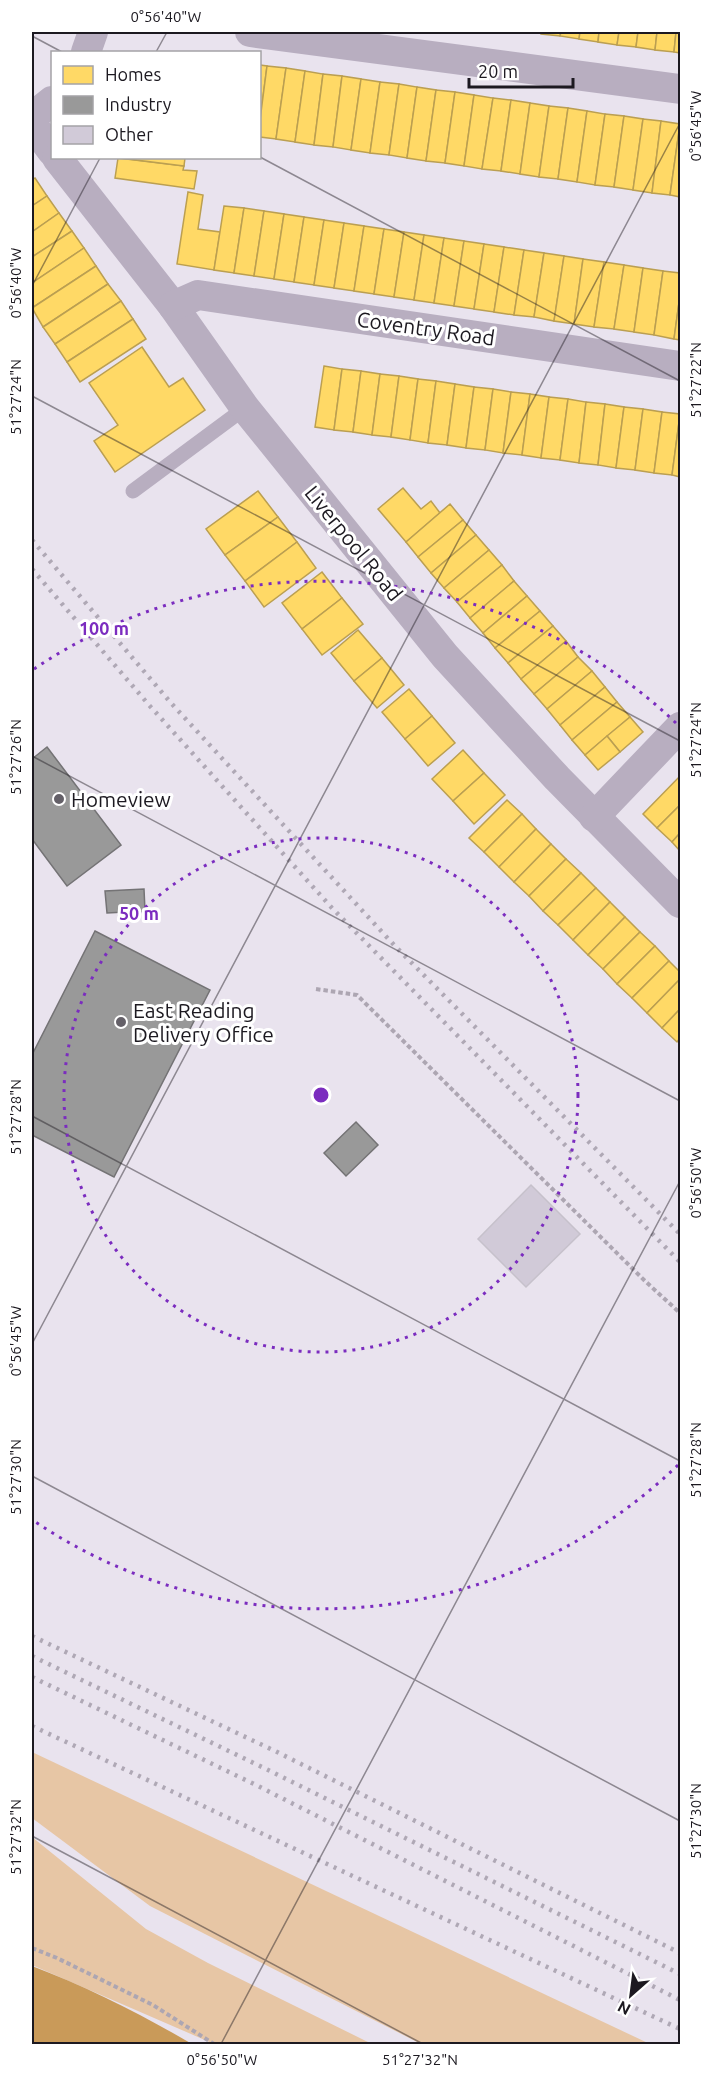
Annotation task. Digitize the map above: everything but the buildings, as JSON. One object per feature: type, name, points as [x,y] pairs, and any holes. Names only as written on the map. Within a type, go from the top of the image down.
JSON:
[{"type":"street","points":[[86,51],[93,32]]},
{"type":"street","points":[[250,32],[681,89]]},
{"type":"street","points":[[32,117],[51,102]]},
{"type":"street","points":[[32,124],[51,151]]},
{"type":"street","name":"Liverpool Road","points":[[58,159],[173,306],[245,408],[445,656],[594,816],[681,903]]},
{"type":"street","name":"Coventry Road","points":[[173,306],[198,295],[681,366]]},
{"type":"street","points":[[594,816],[681,727]]},
{"type":"lane","points":[[133,490],[245,408]]},
{"type":"path","points":[[316,989],[357,995],[645,1281],[681,1313]]},
{"type":"path","points":[[32,1948],[153,2005],[214,2044]]},
{"type":"shaded area","points":[[32,1752],[650,2044],[421,2044],[150,1906],[32,1818]]},
{"type":"shaded area","points":[[32,1837],[146,1929],[208,1963],[372,2044],[214,2044],[32,1965]]},
{"type":"shaded area","points":[[32,1966],[114,2002],[192,2044],[32,2044]]},
{"type":"railway","points":[[32,540],[171,703],[394,945],[680,1234]]},
{"type":"railway","points":[[32,569],[149,705],[332,908],[680,1262]]},
{"type":"railway","points":[[32,1636],[275,1751],[680,1953]]},
{"type":"railway","points":[[32,1656],[680,1974]]},
{"type":"railway","points":[[32,1677],[256,1785],[680,2000]]},
{"type":"railway","points":[[32,1726],[680,2029]]},
{"type":"place","name":"Homeview","points":[[59,799]]},
{"type":"place","name":"East Reading Delivery Office","points":[[121,1022]]}]
